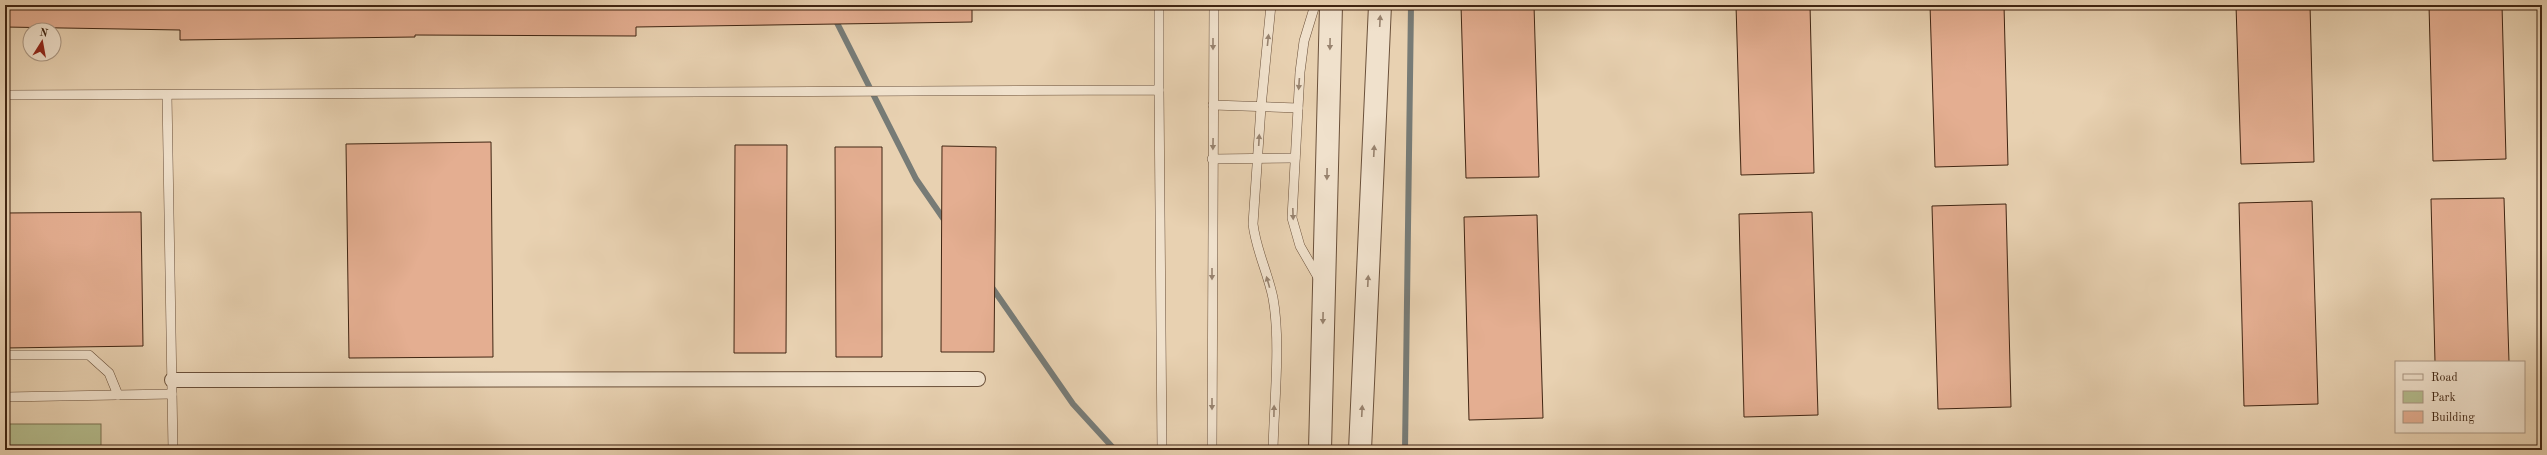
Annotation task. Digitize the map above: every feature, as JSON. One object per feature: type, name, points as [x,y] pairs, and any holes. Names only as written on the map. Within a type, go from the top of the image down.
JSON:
[{"type":"street","points":[[1320,450],[1331,5]]},
{"type":"street","points":[[1360,450],[1380,5]]},
{"type":"street","points":[[172,380],[978,379]]},
{"type":"lane","points":[[1159,5],[1162,450]]},
{"type":"lane","points":[[1212,450],[1212,159],[1214,5]]},
{"type":"lane","points":[[1271,5],[1261,107],[1253,224],[1255,241],[1273,297],[1276,323],[1273,450]]},
{"type":"lane","points":[[1315,5],[1304,41],[1298,108],[1292,218],[1300,246],[1324,286]]},
{"type":"lane","points":[[5,95],[1159,90]]},
{"type":"lane","points":[[167,95],[173,450]]},
{"type":"lane","points":[[1213,105],[1298,108]]},
{"type":"lane","points":[[1212,159],[1295,158]]},
{"type":"lane","points":[[5,355],[89,355],[109,373],[118,395]]},
{"type":"lane","points":[[5,396],[172,394]]},
{"type":"green space","points":[[5,424],[101,424],[101,450],[5,450]]},
{"type":"building","points":[[5,5],[153,5],[153,9],[441,5],[972,5],[972,22],[636,27],[636,36],[415,35],[415,37],[180,40],[180,30],[62,28],[62,22],[22,22],[22,27],[5,27]]},
{"type":"building","points":[[1461,5],[1534,5],[1539,177],[1466,178]]},
{"type":"building","points":[[1736,5],[1810,5],[1814,173],[1741,175]]},
{"type":"building","points":[[1930,5],[2004,5],[2008,165],[1935,167]]},
{"type":"building","points":[[2236,5],[2310,5],[2314,162],[2241,164]]},
{"type":"building","points":[[2429,5],[2502,5],[2506,159],[2433,161]]},
{"type":"building","points":[[491,142],[493,357],[349,358],[346,144]]},
{"type":"building","points":[[735,145],[787,145],[786,353],[734,353]]},
{"type":"building","points":[[942,146],[996,147],[994,352],[941,352]]},
{"type":"building","points":[[835,147],[882,147],[882,357],[836,357]]},
{"type":"building","points":[[2504,198],[2509,361],[2435,361],[2431,199]]},
{"type":"building","points":[[2312,201],[2318,404],[2244,406],[2239,203]]},
{"type":"building","points":[[2006,204],[2011,407],[1938,409],[1932,206]]},
{"type":"building","points":[[141,212],[143,346],[5,348],[5,213]]},
{"type":"building","points":[[1812,212],[1818,415],[1744,417],[1739,214]]},
{"type":"building","points":[[1537,215],[1543,418],[1469,420],[1464,217]]},
{"type":"waterway","points":[[828,5],[916,179],[945,221]]},
{"type":"waterway","points":[[1405,450],[1411,5]]},
{"type":"waterway","points":[[991,286],[1073,404],[1115,450]]}]
